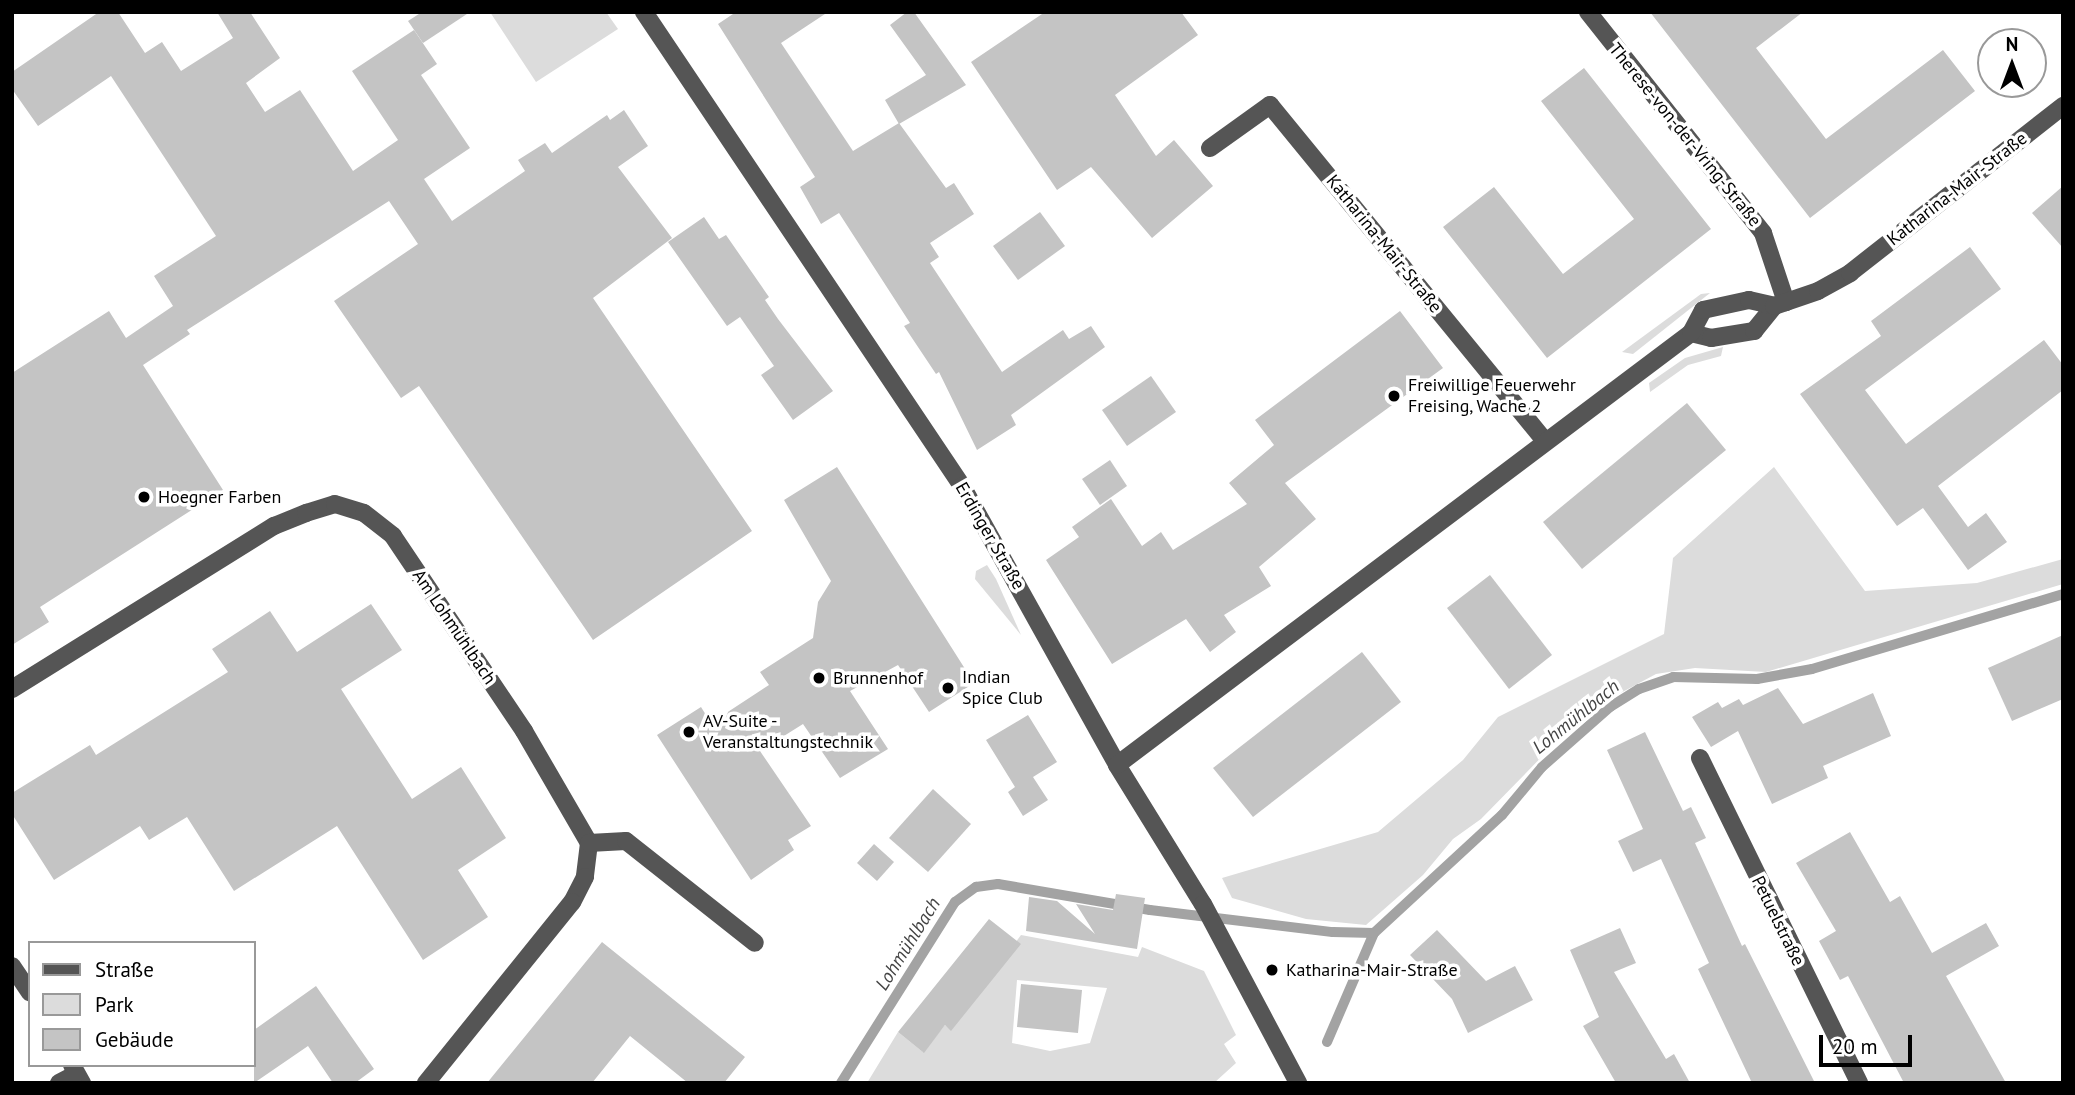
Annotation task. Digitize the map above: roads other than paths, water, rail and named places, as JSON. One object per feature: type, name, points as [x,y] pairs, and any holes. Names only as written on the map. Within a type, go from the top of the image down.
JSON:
[{"type":"street","name":"Erdinger Straße","points":[[644,12],[962,486],[1117,765],[1203,904],[1298,1083]]},
{"type":"street","name":"Therese-von-der-Vring-Straße","points":[[1588,12],[1763,233],[1780,304]]},
{"type":"street","name":"Katharina-Mair-Straße","points":[[1210,148],[1270,105],[1545,441]]},
{"type":"street","name":"Katharina-Mair-Straße","points":[[1691,333],[1711,338],[1754,331],[1780,304],[1850,272],[2063,106]]},
{"type":"street","points":[[1117,765],[1691,333],[1703,310],[1715,305],[1749,300],[1780,304]]},
{"type":"street","name":"Am Lohmühlbach","points":[[12,689],[274,526],[335,505],[364,513],[393,536],[524,731],[589,843]]},
{"type":"street","name":"Petuelstraße","points":[[1700,758],[1859,1083]]},
{"type":"street","points":[[426,1083],[572,902],[586,877],[589,843],[626,841],[755,943]]},
{"type":"street","points":[[12,966],[28,990]]},
{"type":"street","points":[[60,1083],[77,1074]]},
{"type":"waterway","name":"Lohmühlbach","points":[[841,1083],[955,902],[976,887],[998,884],[1150,910],[1333,932],[1374,933],[1502,815],[1542,767],[1610,707],[1639,689],[1673,677],[1757,679],[1812,669],[2063,594]]},
{"type":"waterway","name":"Lohmühlbach","points":[[1327,1042],[1374,933]]},
{"type":"place","name":"Freiwillige Feuerwehr Freising, Wache 2","points":[[1394,396]]},
{"type":"place","name":"Hoegner Farben","points":[[144,497]]},
{"type":"place","name":"Brunnenhof","points":[[819,678]]},
{"type":"place","name":"Indian Spice Club","points":[[948,688]]},
{"type":"place","name":"AV-Suite - Veranstaltungstechnik","points":[[689,732]]},
{"type":"place","name":"Katharina-Mair-Straße","points":[[1272,970]]}]
